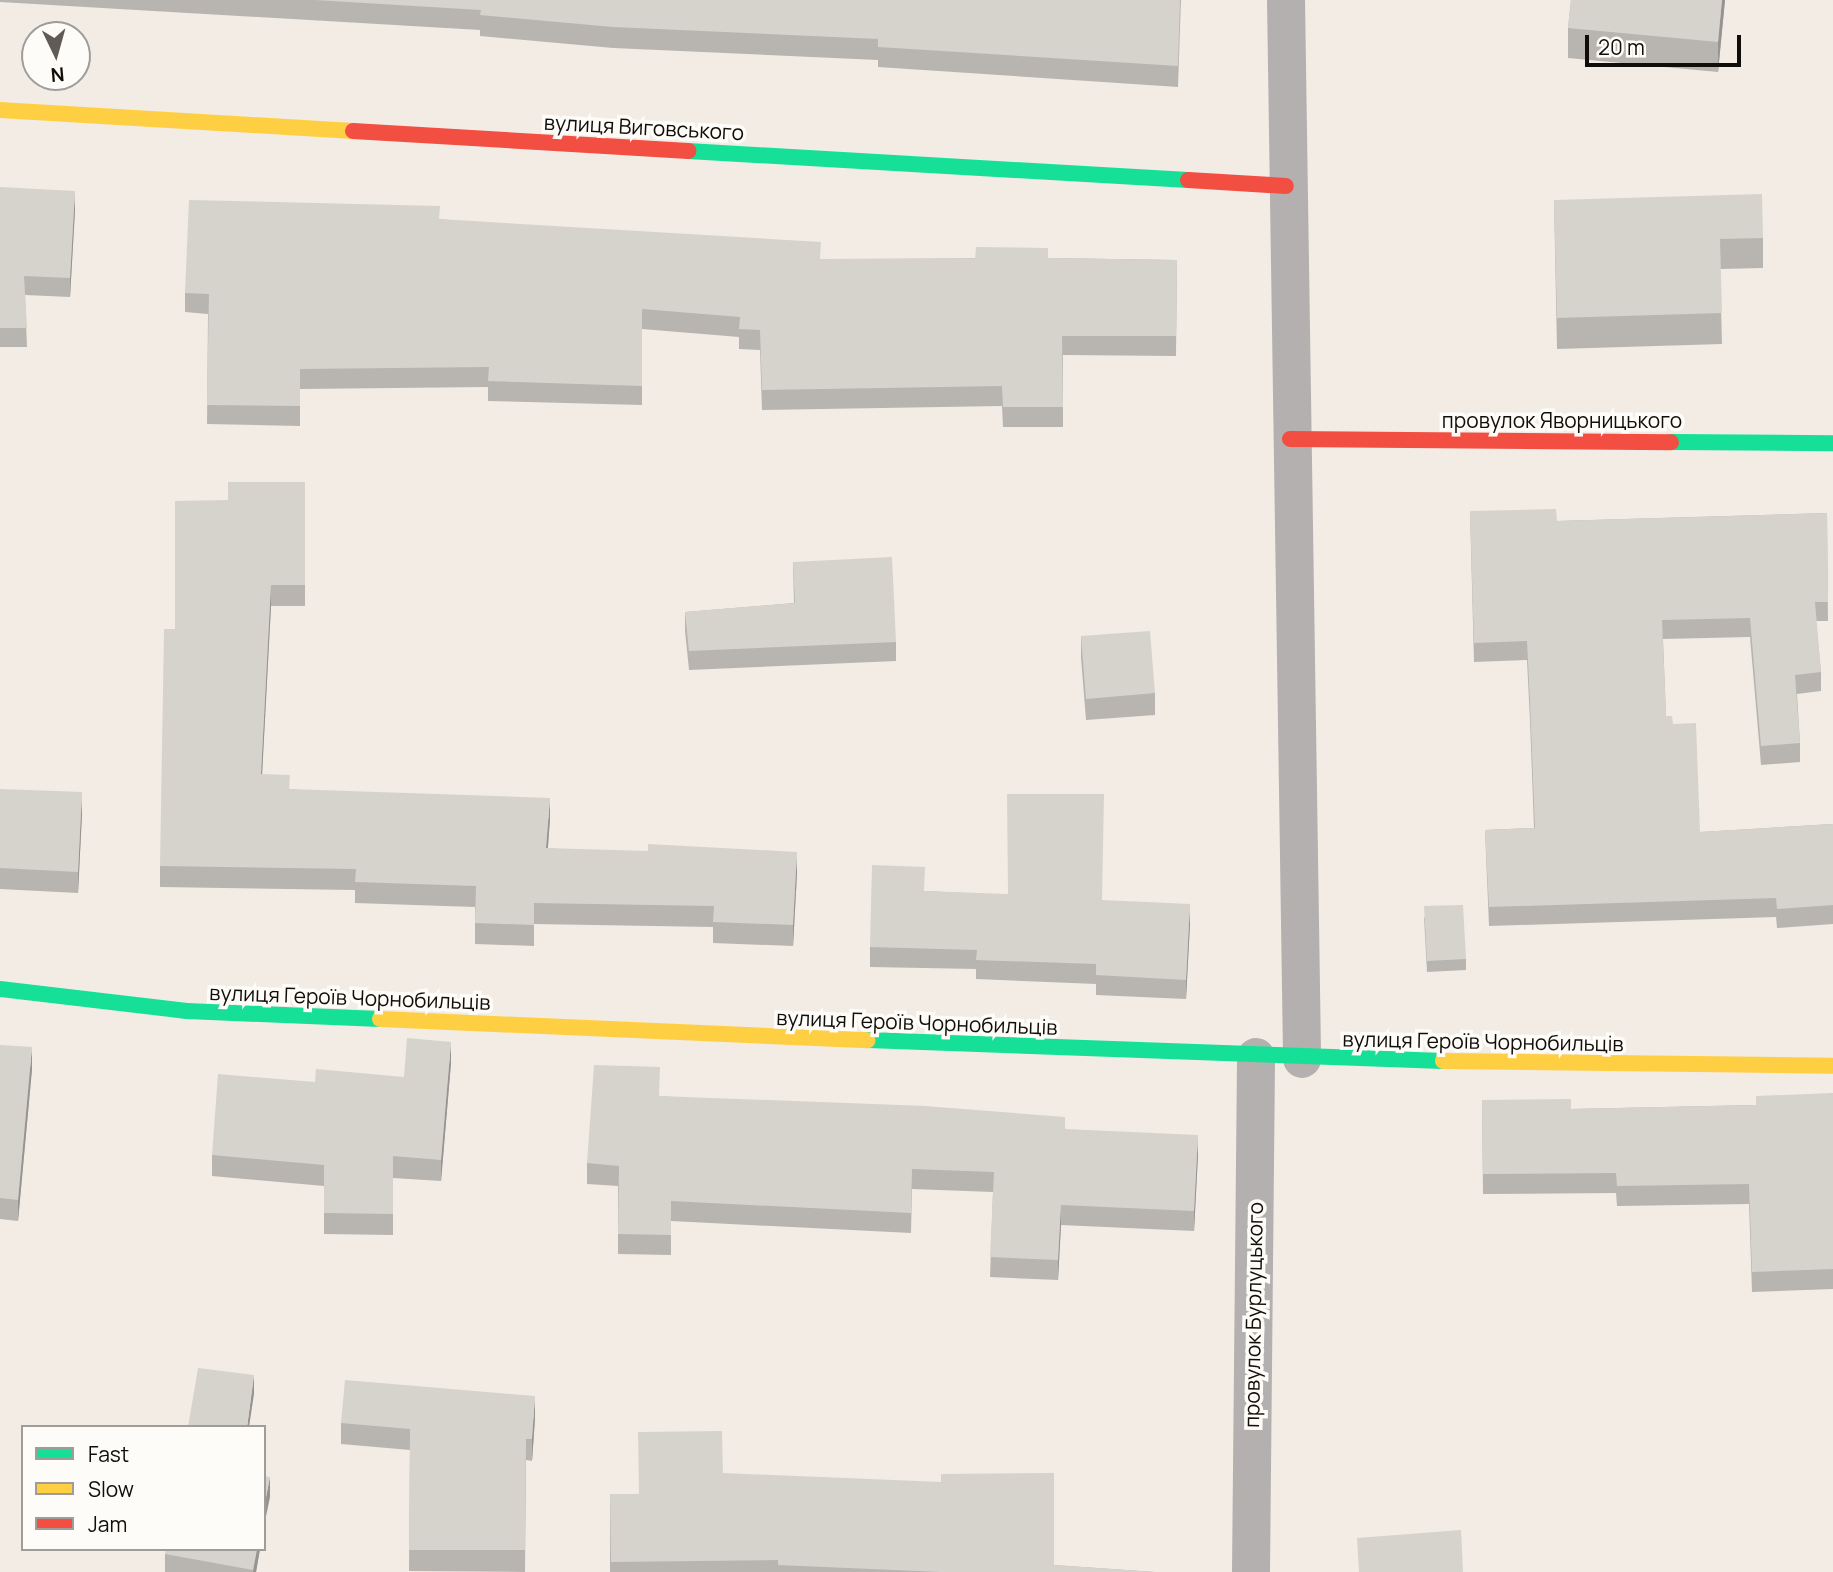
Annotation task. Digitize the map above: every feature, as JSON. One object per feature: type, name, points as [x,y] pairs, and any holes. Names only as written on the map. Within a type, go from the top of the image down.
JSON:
[{"type":"street","points":[[1286,0],[1286,186],[1302,1059]]},
{"type":"street","name":"вулиця Виговського","points":[[0,110],[1286,186]]},
{"type":"street","name":"провулок Яворницького","points":[[1290,439],[1833,443]]},
{"type":"street","name":"вулиця Героїв Чорнобильців","points":[[0,989],[187,1012],[1302,1059],[1833,1066]]},
{"type":"street","name":"провулок Бурлуцького","points":[[1251,1572],[1256,1057]]},
{"type":"building","points":[[315,0],[1180,0],[1178,66],[878,47],[878,39],[613,27],[480,15],[481,10]]},
{"type":"building","points":[[1571,0],[1722,0],[1718,42],[1568,28]]},
{"type":"building","points":[[0,187],[75,191],[70,278],[24,276],[27,328],[0,328]]},
{"type":"building","points":[[1762,194],[1763,238],[1720,239],[1722,313],[1557,318],[1554,200]]},
{"type":"building","points":[[189,200],[440,206],[439,219],[821,242],[820,259],[975,259],[976,247],[1048,248],[1048,258],[1177,260],[1176,336],[1062,336],[1063,407],[1003,407],[1002,386],[762,390],[760,330],[739,329],[740,317],[642,309],[642,386],[488,381],[489,367],[300,369],[300,406],[207,405],[209,294],[185,293]]},
{"type":"building","points":[[228,482],[305,482],[305,585],[271,585],[261,774],[290,775],[289,789],[550,798],[546,848],[648,851],[648,844],[797,852],[793,925],[713,922],[714,906],[534,903],[534,925],[475,923],[476,886],[355,882],[356,869],[160,866],[164,629],[175,629],[175,501],[228,500]]},
{"type":"building","points":[[1556,509],[1557,521],[1827,513],[1828,602],[1815,602],[1821,672],[1795,675],[1800,743],[1761,746],[1750,618],[1662,620],[1666,716],[1672,716],[1673,724],[1696,723],[1700,832],[1833,824],[1833,905],[1777,909],[1776,898],[1489,907],[1485,830],[1535,828],[1530,702],[1527,641],[1474,643],[1470,511]]},
{"type":"building","points":[[892,557],[896,642],[689,651],[685,612],[795,603],[793,562]]},
{"type":"building","points":[[1150,631],[1155,693],[1086,699],[1081,636]]},
{"type":"building","points":[[0,789],[82,792],[78,872],[0,868]]},
{"type":"building","points":[[1007,794],[1104,794],[1102,900],[1190,904],[1186,980],[1096,975],[1096,964],[976,960],[977,950],[870,947],[872,865],[925,867],[924,891],[1008,894]]},
{"type":"building","points":[[1463,905],[1466,959],[1427,961],[1424,906]]},
{"type":"building","points":[[407,1038],[451,1042],[441,1160],[393,1156],[393,1214],[324,1213],[324,1165],[212,1155],[218,1074],[315,1082],[316,1069],[404,1077]]},
{"type":"building","points":[[0,1045],[32,1047],[18,1200],[0,1198]]},
{"type":"building","points":[[594,1065],[660,1067],[659,1096],[925,1106],[1065,1117],[1065,1129],[1198,1135],[1194,1211],[1061,1205],[1058,1260],[990,1257],[994,1172],[912,1169],[911,1213],[671,1201],[671,1235],[618,1234],[619,1166],[587,1163]]},
{"type":"building","points":[[1833,1093],[1833,1269],[1752,1272],[1749,1184],[1617,1186],[1616,1173],[1483,1174],[1482,1100],[1571,1099],[1571,1109],[1756,1105],[1756,1096]]},
{"type":"building","points":[[198,1368],[254,1375],[247,1425],[188,1425]]},
{"type":"building","points":[[345,1380],[535,1396],[532,1439],[526,1439],[525,1550],[409,1550],[410,1429],[341,1423]]},
{"type":"building","points":[[722,1431],[723,1473],[941,1482],[941,1474],[1054,1473],[1054,1565],[1155,1572],[941,1572],[778,1565],[778,1560],[611,1562],[610,1494],[639,1494],[638,1432]]},
{"type":"building","points":[[266,1476],[270,1477],[266,1497]]},
{"type":"building","points":[[1461,1530],[1463,1572],[1359,1572],[1357,1538]]},
{"type":"building","points":[[166,1551],[257,1551],[253,1570],[165,1554]]},
{"type":"traffic: fast","points":[[688,151],[1188,180]]},
{"type":"traffic: fast","points":[[1671,442],[1833,443]]},
{"type":"traffic: fast","points":[[0,989],[187,1011],[380,1019]]},
{"type":"traffic: fast","points":[[868,1040],[1443,1061]]},
{"type":"traffic: slow","points":[[0,110],[353,131]]},
{"type":"traffic: slow","points":[[380,1019],[868,1040]]},
{"type":"traffic: slow","points":[[1443,1061],[1833,1066]]},
{"type":"traffic: jam","points":[[353,131],[688,151]]},
{"type":"traffic: jam","points":[[1188,180],[1286,186]]},
{"type":"traffic: jam","points":[[1290,439],[1671,442]]}]
